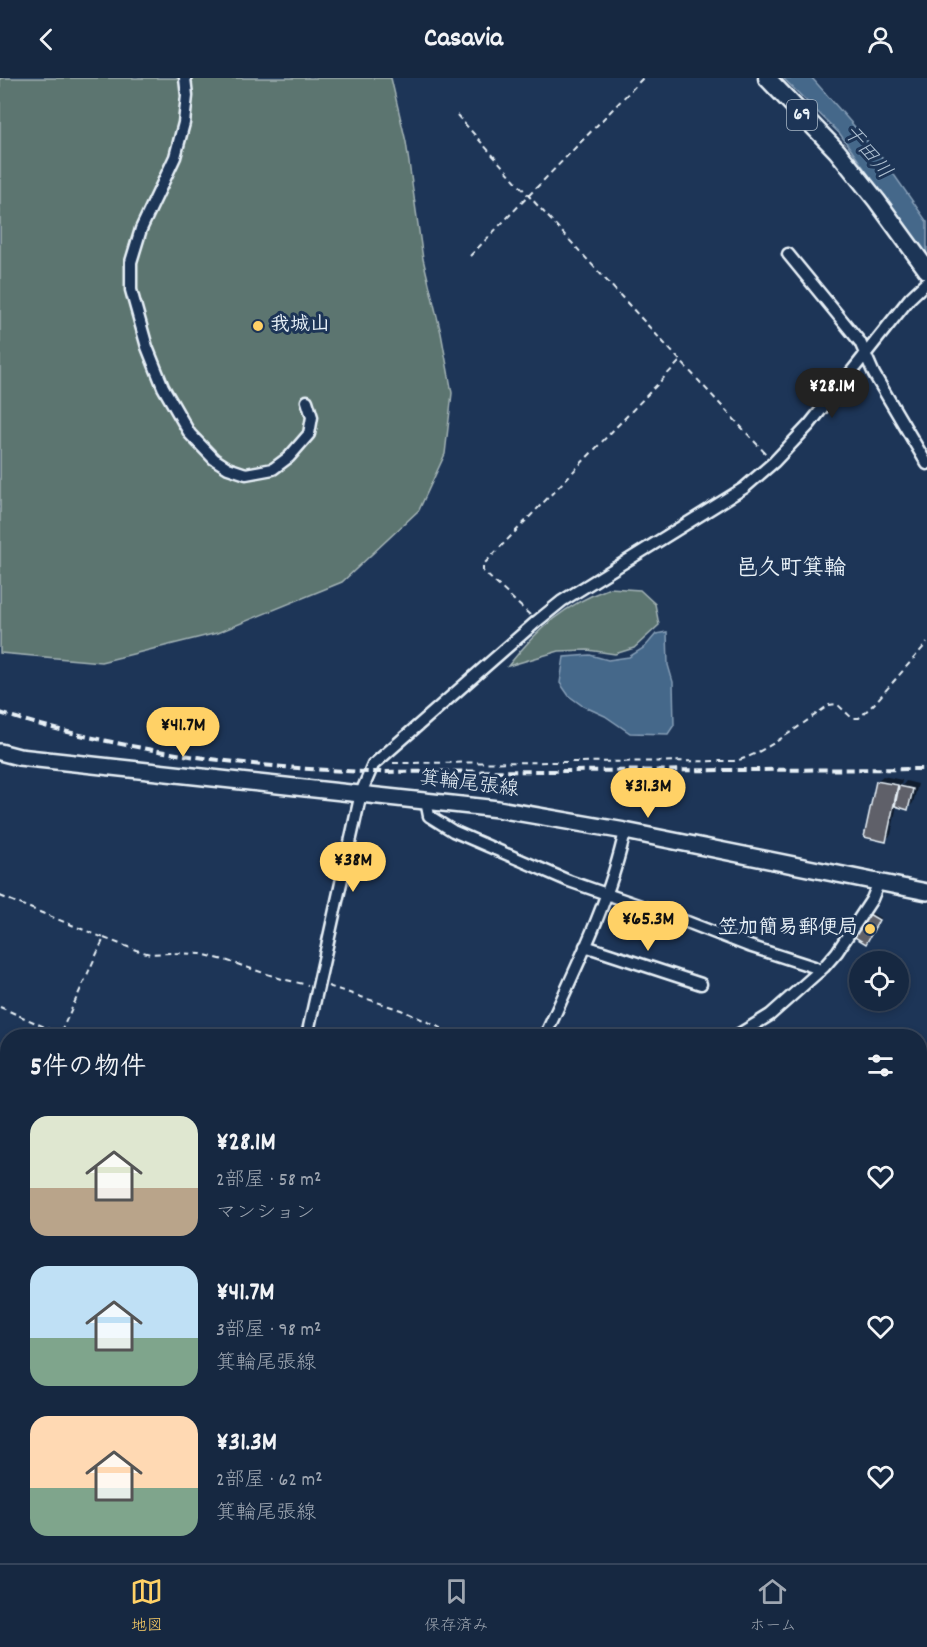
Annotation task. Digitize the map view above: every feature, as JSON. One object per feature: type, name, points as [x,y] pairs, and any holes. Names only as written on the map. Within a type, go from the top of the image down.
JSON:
[{"type":"main road","name":"69","points":[[767,78],[837,151],[927,270]]},
{"type":"main road","name":"箕輪尾張線","points":[[0,752],[19,757],[498,808],[625,831],[927,892]]},
{"type":"street","points":[[185,78],[184,123],[175,157],[141,229],[131,262],[131,290],[147,347],[163,387],[190,434],[214,459],[228,468],[246,474],[273,469],[289,457],[309,434],[312,417],[307,401]]},
{"type":"street","points":[[788,254],[860,342],[874,374],[927,464]]},
{"type":"street","points":[[309,1029],[361,793],[373,765],[562,601],[744,488],[774,462],[809,425],[910,298],[927,282]]},
{"type":"street","points":[[429,801],[427,806],[429,816],[453,831],[568,881],[820,971]]},
{"type":"street","points":[[548,1029],[606,894],[625,831]]},
{"type":"street","points":[[747,1029],[770,1015],[820,971],[837,952],[872,898],[879,882]]},
{"type":"street","points":[[585,946],[701,984]]},
{"type":"path","points":[[470,256],[643,78]]},
{"type":"path","points":[[457,115],[774,462]]},
{"type":"path","points":[[536,622],[483,571],[483,565],[680,361]]},
{"type":"path","points":[[380,759],[385,762],[398,763],[494,763],[734,761],[744,759],[829,705],[837,704],[852,718],[859,718],[927,643]]},
{"type":"path","points":[[0,896],[136,950],[150,954],[201,954],[282,979],[318,987],[324,984],[401,1010],[443,1029]]},
{"type":"path","points":[[62,1029],[104,938]]},
{"type":"path","points":[[0,1007],[49,1029]]},
{"type":"green space","points":[[0,78],[391,78],[406,142],[423,259],[441,333],[452,393],[445,454],[419,510],[342,582],[217,633],[101,662],[0,653]]},
{"type":"green space","points":[[610,588],[640,590],[655,604],[659,625],[634,648],[615,654],[588,650],[559,651],[508,666],[530,640],[553,619],[579,602]]},
{"type":"water","name":"干田川","points":[[783,78],[812,78],[883,159],[927,222],[927,258],[840,134]]},
{"type":"water","points":[[667,632],[668,665],[673,682],[674,725],[668,734],[630,733],[569,696],[560,683],[564,657],[590,655],[608,660],[629,657],[645,647],[656,634]]},
{"type":"building","points":[[876,781],[898,785],[886,842],[864,837]]},
{"type":"building","points":[[899,786],[913,789],[908,810],[895,806]]},
{"type":"building","points":[[867,913],[879,920],[866,944],[853,936]]},
{"type":"railway","points":[[0,713],[136,747],[229,761],[323,770],[369,772],[927,769]]},
{"type":"place","name":"我城山","points":[[258,326]]},
{"type":"place","name":"笠加簡易郵便局","points":[[870,929]]},
{"type":"district","name":"邑久町箕輪","points":[[791,569]]}]
